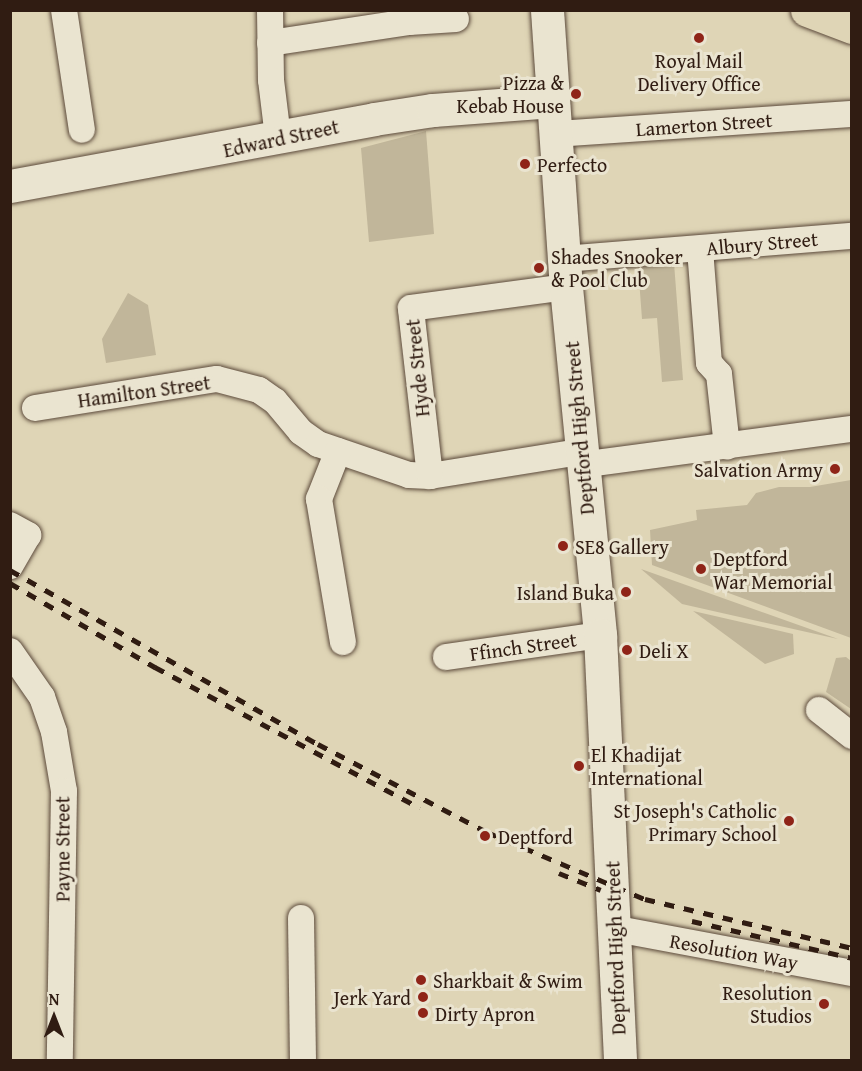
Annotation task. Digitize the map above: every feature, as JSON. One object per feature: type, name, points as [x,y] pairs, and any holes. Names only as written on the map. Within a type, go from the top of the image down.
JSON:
[{"type":"main road","points":[[807,10],[852,27]]},
{"type":"street","points":[[64,10],[82,130]]},
{"type":"street","points":[[270,10],[270,43],[278,137]]},
{"type":"street","name":"Deptford High Street","points":[[547,10],[565,273],[581,458],[600,635],[617,929],[620,1060]]},
{"type":"street","points":[[270,43],[410,22],[456,19]]},
{"type":"street","name":"Edward Street","points":[[10,186],[433,110],[553,101]]},
{"type":"street","name":"Lamerton Street","points":[[556,134],[852,114]]},
{"type":"street","name":"Albury Street","points":[[565,273],[700,249],[852,236]]},
{"type":"street","points":[[700,249],[709,363],[719,374],[727,447]]},
{"type":"street","name":"Hyde Street","points":[[429,476],[411,308],[565,273]]},
{"type":"street","name":"Hamilton Street","points":[[35,408],[217,379],[259,390],[275,401],[301,432],[338,452],[408,475],[429,476],[581,458],[727,447],[852,429]]},
{"type":"street","points":[[338,452],[319,499],[343,642]]},
{"type":"street","points":[[10,566],[19,530]]},
{"type":"street","name":"Ffinch Street","points":[[446,657],[600,635]]},
{"type":"street","name":"Payne Street","points":[[10,651],[42,697],[54,732],[64,791],[60,1060]]},
{"type":"street","points":[[819,710],[852,736]]},
{"type":"street","points":[[301,918],[303,1060]]},
{"type":"street","name":"Resolution Way","points":[[617,929],[852,973]]},
{"type":"shaded area","points":[[426,131],[434,234],[369,242],[361,148]]},
{"type":"shaded area","points":[[674,263],[683,380],[662,382],[657,318],[642,319],[638,266]]},
{"type":"shaded area","points":[[128,293],[148,305],[156,355],[106,363],[102,339]]},
{"type":"shaded area","points":[[851,480],[851,638],[652,565],[650,530],[697,520],[696,510],[747,505],[756,493],[779,487],[810,487]]},
{"type":"shaded area","points":[[641,569],[838,639],[682,604]]},
{"type":"shaded area","points":[[693,611],[793,634],[794,654],[765,664]]},
{"type":"shaded area","points":[[846,657],[851,661],[851,709],[826,692],[836,658]]},
{"type":"railway","points":[[10,570],[318,744],[487,832],[645,899],[852,948]]},
{"type":"railway","points":[[10,583],[155,667],[420,808]]},
{"type":"railway","points":[[559,873],[601,890]]},
{"type":"railway","points":[[692,921],[852,958]]},
{"type":"place","name":"Royal Mail Delivery Office","points":[[699,38]]},
{"type":"place","name":"Pizza & Kebab House","points":[[576,94]]},
{"type":"place","name":"Perfecto","points":[[525,164]]},
{"type":"place","name":"Shades Snooker & Pool Club","points":[[539,268]]},
{"type":"place","name":"Salvation Army","points":[[835,469]]},
{"type":"place","name":"SE8 Gallery","points":[[563,546]]},
{"type":"place","name":"Deptford War Memorial","points":[[701,569]]},
{"type":"place","name":"Island Buka","points":[[626,592]]},
{"type":"place","name":"Deli X","points":[[627,650]]},
{"type":"place","name":"El Khadijat International","points":[[579,766]]},
{"type":"place","name":"St Joseph's Catholic Primary School","points":[[789,821]]},
{"type":"place","name":"Deptford","points":[[485,836]]},
{"type":"place","name":"Sharkbait & Swim","points":[[421,980]]},
{"type":"place","name":"Jerk Yard","points":[[423,997]]},
{"type":"place","name":"Resolution Studios","points":[[824,1004]]},
{"type":"place","name":"Dirty Apron","points":[[423,1013]]}]
